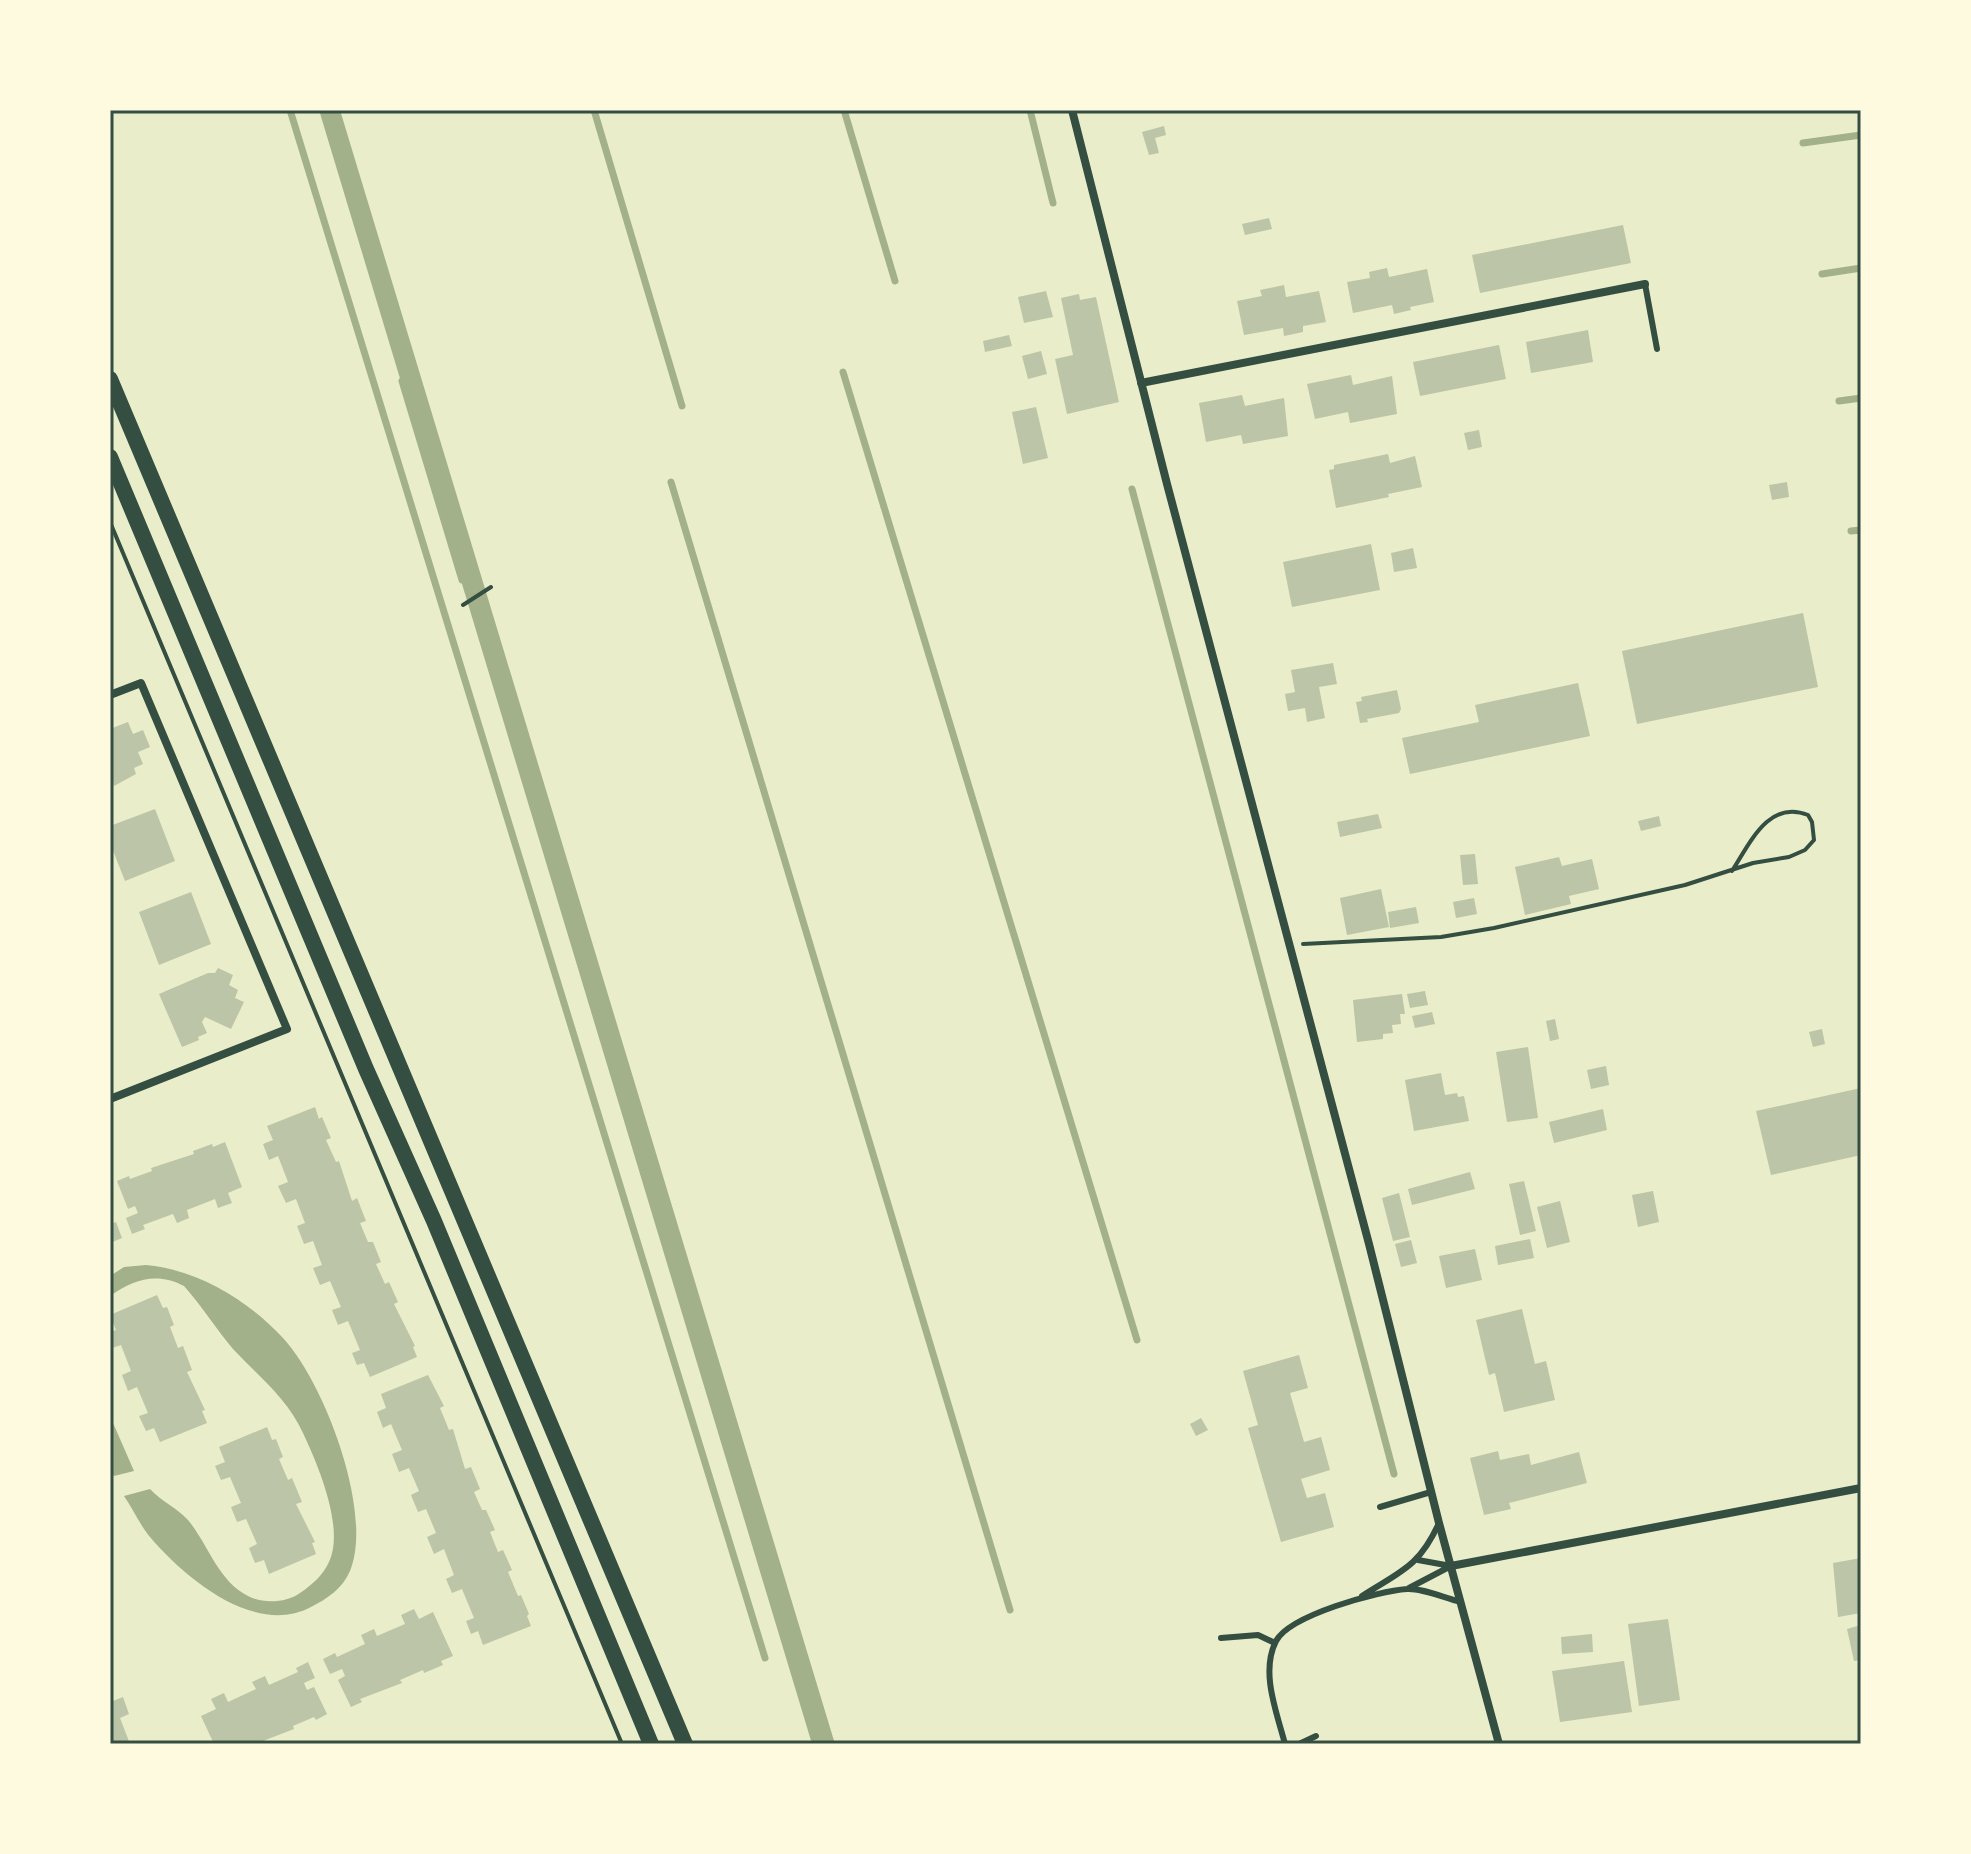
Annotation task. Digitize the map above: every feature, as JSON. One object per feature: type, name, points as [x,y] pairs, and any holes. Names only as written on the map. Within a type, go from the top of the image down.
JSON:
[{"type":"main road","points":[[110,379],[685,1744]]},
{"type":"main road","points":[[110,457],[366,1069],[434,1221],[651,1744]]},
{"type":"street","points":[[1072,110],[1499,1744]]},
{"type":"street","points":[[1141,383],[1645,284]]},
{"type":"street","points":[[110,695],[141,683],[287,1029],[110,1099]]},
{"type":"street","points":[[1451,1566],[1861,1488]]},
{"type":"lane","points":[[1645,284],[1657,349]]},
{"type":"lane","points":[[1380,1507],[1431,1492]]},
{"type":"lane","points":[[1285,1744],[1271,1689],[1270,1669],[1275,1643],[1283,1632],[1297,1622],[1360,1597],[1418,1560],[1429,1546],[1439,1523]]},
{"type":"lane","points":[[1418,1560],[1451,1566]]},
{"type":"lane","points":[[1360,1597],[1409,1588],[1451,1566]]},
{"type":"lane","points":[[1409,1588],[1461,1602]]},
{"type":"lane","points":[[1221,1638],[1258,1635],[1275,1643]]},
{"type":"lane","points":[[1299,1744],[1316,1736]]},
{"type":"path","points":[[110,522],[622,1744]]},
{"type":"path","points":[[463,605],[491,587]]},
{"type":"path","points":[[1289,945],[1441,937],[1685,885],[1805,850],[1814,840],[1808,815],[1790,811],[1772,816],[1732,871]]},
{"type":"shaded area","points":[[319,110],[340,110],[835,1744],[812,1744]]},
{"type":"shaded area","points":[[146,1265],[203,1280],[254,1311],[299,1358],[329,1416],[350,1483],[356,1546],[350,1571],[343,1583],[329,1597],[311,1607],[289,1614],[267,1614],[223,1599],[165,1553],[146,1532],[124,1496],[150,1489],[188,1520],[229,1581],[248,1596],[260,1600],[281,1600],[304,1590],[324,1571],[333,1548],[334,1532],[328,1497],[296,1420],[280,1398],[233,1349],[184,1286],[164,1279],[146,1279],[110,1296],[110,1276],[124,1267]]},
{"type":"shaded area","points":[[110,1416],[134,1471],[114,1476],[110,1470]]},
{"type":"building","points":[[1164,126],[1166,135],[1155,138],[1159,153],[1149,155],[1142,132]]},
{"type":"building","points":[[1269,218],[1272,229],[1245,235],[1242,224]]},
{"type":"building","points":[[1623,225],[1631,263],[1480,293],[1472,255]]},
{"type":"building","points":[[1387,268],[1389,277],[1427,269],[1434,302],[1394,314],[1392,305],[1353,313],[1347,282],[1370,278],[1369,272]]},
{"type":"building","points":[[1284,285],[1286,297],[1319,291],[1326,322],[1303,326],[1303,332],[1284,336],[1283,328],[1244,335],[1237,301],[1262,296],[1260,290]]},
{"type":"building","points":[[1046,291],[1053,317],[1024,323],[1018,297]]},
{"type":"building","points":[[1079,294],[1080,300],[1096,297],[1119,402],[1067,414],[1055,359],[1073,355],[1061,298]]},
{"type":"building","points":[[1588,330],[1593,362],[1531,373],[1526,342]]},
{"type":"building","points":[[1009,335],[1012,346],[985,352],[983,341]]},
{"type":"building","points":[[1499,345],[1506,379],[1420,396],[1413,362]]},
{"type":"building","points":[[1041,351],[1047,374],[1028,379],[1022,356]]},
{"type":"building","points":[[1351,375],[1353,385],[1392,376],[1397,414],[1350,423],[1348,412],[1315,419],[1307,384]]},
{"type":"building","points":[[1242,395],[1245,406],[1284,398],[1288,436],[1243,444],[1241,435],[1206,442],[1199,403]]},
{"type":"building","points":[[1036,407],[1048,458],[1023,464],[1012,412]]},
{"type":"building","points":[[1479,430],[1482,447],[1468,450],[1464,433]]},
{"type":"building","points":[[1388,454],[1390,463],[1415,456],[1422,487],[1336,508],[1329,470],[1334,469],[1334,465]]},
{"type":"building","points":[[1787,482],[1789,497],[1772,500],[1769,485]]},
{"type":"building","points":[[1371,544],[1380,590],[1292,607],[1283,562]]},
{"type":"building","points":[[1413,548],[1417,568],[1394,572],[1391,553]]},
{"type":"building","points":[[1803,613],[1818,687],[1637,724],[1622,651]]},
{"type":"building","points":[[1333,663],[1337,684],[1319,687],[1325,718],[1307,722],[1305,708],[1288,711],[1285,694],[1295,692],[1291,670]]},
{"type":"building","points":[[1578,683],[1590,736],[1410,774],[1402,738],[1479,722],[1475,705]]},
{"type":"building","points":[[1397,690],[1399,713],[1360,723],[1356,702],[1362,701],[1361,697]]},
{"type":"building","points":[[128,722],[133,734],[143,730],[150,747],[138,752],[143,764],[134,768],[136,774],[114,786],[110,776],[110,729]]},
{"type":"building","points":[[155,809],[175,861],[125,881],[110,843],[110,826]]},
{"type":"building","points":[[1378,814],[1382,828],[1340,837],[1337,822]]},
{"type":"building","points":[[1659,816],[1661,826],[1641,831],[1638,821]]},
{"type":"building","points":[[1475,854],[1478,884],[1463,885],[1460,855]]},
{"type":"building","points":[[1559,857],[1562,866],[1592,859],[1599,889],[1569,896],[1571,904],[1525,915],[1515,867]]},
{"type":"building","points":[[1381,889],[1389,927],[1347,935],[1340,898]]},
{"type":"building","points":[[191,892],[211,944],[159,965],[139,912]]},
{"type":"building","points":[[1474,898],[1477,914],[1456,918],[1453,902]]},
{"type":"building","points":[[1416,907],[1419,923],[1390,928],[1388,912]]},
{"type":"building","points":[[218,968],[233,975],[229,985],[238,990],[235,998],[244,1002],[231,1029],[205,1017],[202,1022],[207,1033],[182,1047],[159,994],[208,973],[215,973]]},
{"type":"building","points":[[1425,991],[1428,1005],[1410,1008],[1407,994]]},
{"type":"building","points":[[1402,994],[1405,1014],[1400,1014],[1401,1024],[1392,1025],[1393,1033],[1383,1034],[1383,1039],[1357,1042],[1353,1000]]},
{"type":"building","points":[[1432,1012],[1435,1024],[1415,1028],[1412,1016]]},
{"type":"building","points":[[1555,1019],[1559,1039],[1550,1041],[1546,1021]]},
{"type":"building","points":[[1822,1029],[1825,1044],[1813,1047],[1809,1032]]},
{"type":"building","points":[[1528,1047],[1538,1118],[1507,1122],[1496,1052]]},
{"type":"building","points":[[1606,1066],[1609,1085],[1591,1089],[1587,1070]]},
{"type":"building","points":[[1441,1073],[1445,1095],[1457,1093],[1458,1097],[1464,1096],[1469,1121],[1414,1131],[1405,1080]]},
{"type":"building","points":[[1861,1088],[1861,1155],[1771,1175],[1756,1111]]},
{"type":"building","points":[[315,1107],[331,1138],[326,1140],[336,1162],[339,1161],[352,1201],[357,1198],[366,1221],[360,1223],[368,1242],[373,1242],[381,1262],[376,1264],[385,1284],[389,1282],[398,1302],[394,1304],[415,1346],[417,1357],[370,1377],[364,1363],[357,1365],[352,1353],[360,1350],[348,1321],[338,1325],[332,1310],[341,1307],[330,1281],[320,1285],[313,1268],[322,1265],[313,1241],[304,1244],[297,1226],[305,1223],[296,1199],[286,1203],[278,1186],[288,1182],[278,1156],[269,1160],[263,1144],[273,1140],[267,1126]]},
{"type":"building","points":[[1603,1109],[1607,1130],[1554,1143],[1549,1122]]},
{"type":"building","points":[[225,1142],[242,1187],[228,1193],[232,1203],[218,1208],[215,1199],[187,1210],[189,1218],[177,1223],[173,1214],[143,1225],[145,1229],[132,1234],[126,1218],[138,1213],[135,1206],[128,1209],[117,1181],[152,1171],[151,1168],[194,1154],[193,1151],[212,1144],[213,1147]]},
{"type":"building","points":[[1470,1172],[1475,1189],[1412,1205],[1408,1189]]},
{"type":"building","points":[[1524,1181],[1536,1231],[1520,1235],[1509,1184]]},
{"type":"building","points":[[1653,1191],[1659,1222],[1638,1227],[1632,1195]]},
{"type":"building","points":[[1399,1193],[1410,1237],[1393,1241],[1382,1198]]},
{"type":"building","points":[[1560,1201],[1570,1242],[1547,1248],[1537,1207]]},
{"type":"building","points":[[116,1222],[122,1238],[110,1243],[110,1224]]},
{"type":"building","points":[[1530,1239],[1534,1258],[1498,1265],[1495,1246]]},
{"type":"building","points":[[1411,1240],[1417,1263],[1401,1267],[1395,1244]]},
{"type":"building","points":[[1475,1249],[1482,1280],[1446,1288],[1439,1256]]},
{"type":"building","points":[[157,1295],[163,1308],[167,1307],[178,1348],[183,1346],[192,1370],[187,1372],[205,1410],[202,1411],[207,1423],[160,1442],[154,1428],[146,1431],[139,1416],[148,1413],[137,1387],[128,1391],[122,1375],[131,1371],[121,1345],[112,1348],[110,1343],[110,1332],[116,1330],[110,1315]]},
{"type":"building","points":[[1522,1309],[1535,1364],[1546,1361],[1555,1400],[1504,1412],[1495,1373],[1489,1375],[1476,1320]]},
{"type":"building","points":[[1299,1355],[1308,1388],[1290,1393],[1304,1442],[1321,1437],[1330,1470],[1301,1479],[1307,1498],[1325,1493],[1334,1527],[1281,1542],[1248,1428],[1258,1425],[1243,1371]]},
{"type":"building","points":[[428,1375],[444,1406],[440,1408],[449,1430],[453,1429],[465,1469],[471,1467],[480,1489],[474,1492],[495,1530],[490,1532],[498,1552],[503,1550],[512,1570],[508,1572],[529,1614],[531,1626],[483,1645],[478,1631],[471,1634],[466,1621],[474,1618],[462,1589],[452,1593],[446,1579],[454,1575],[444,1549],[434,1554],[427,1537],[436,1533],[426,1509],[418,1512],[411,1495],[419,1491],[409,1468],[399,1472],[392,1454],[402,1450],[391,1424],[383,1428],[377,1412],[386,1408],[381,1394]]},
{"type":"building","points":[[1201,1418],[1208,1430],[1196,1436],[1190,1424]]},
{"type":"building","points":[[267,1427],[272,1440],[276,1439],[283,1457],[279,1459],[288,1480],[292,1478],[302,1502],[296,1504],[315,1542],[312,1543],[316,1554],[269,1574],[264,1560],[255,1563],[249,1548],[257,1544],[246,1519],[237,1522],[231,1507],[241,1503],[230,1477],[221,1480],[215,1466],[225,1462],[219,1447]]},
{"type":"building","points":[[1498,1451],[1500,1460],[1529,1454],[1531,1465],[1579,1452],[1587,1483],[1509,1503],[1511,1509],[1484,1515],[1470,1458]]},
{"type":"building","points":[[1861,1558],[1861,1613],[1838,1617],[1833,1563]]},
{"type":"building","points":[[414,1609],[419,1619],[433,1612],[453,1656],[441,1661],[443,1665],[400,1680],[402,1683],[360,1699],[362,1702],[351,1707],[338,1680],[345,1676],[342,1669],[330,1674],[323,1659],[335,1653],[337,1657],[365,1644],[361,1635],[374,1629],[377,1636],[405,1624],[401,1615]]},
{"type":"building","points":[[1668,1619],[1680,1700],[1639,1706],[1628,1624]]},
{"type":"building","points":[[1861,1625],[1861,1660],[1854,1661],[1847,1629]]},
{"type":"building","points":[[1592,1634],[1593,1652],[1562,1654],[1561,1637]]},
{"type":"building","points":[[1624,1661],[1632,1712],[1560,1722],[1552,1671]]},
{"type":"building","points":[[308,1662],[315,1678],[304,1683],[307,1690],[314,1687],[327,1714],[255,1744],[214,1744],[201,1716],[216,1709],[211,1699],[224,1693],[228,1702],[256,1689],[252,1682],[265,1676],[269,1685],[298,1672],[296,1668]]},
{"type":"building","points":[[110,1694],[113,1701],[123,1697],[129,1714],[120,1718],[130,1744],[110,1744]]},
{"type":"waterway","points":[[290,110],[765,1658]]},
{"type":"waterway","points":[[594,110],[682,406]]},
{"type":"waterway","points":[[844,110],[895,281]]},
{"type":"waterway","points":[[1030,110],[1053,203]]},
{"type":"waterway","points":[[1803,143],[1861,135]]},
{"type":"waterway","points":[[1822,274],[1861,268]]},
{"type":"waterway","points":[[843,372],[1137,1340]]},
{"type":"waterway","points":[[402,381],[462,580]]},
{"type":"waterway","points":[[1839,401],[1861,398]]},
{"type":"waterway","points":[[671,482],[1010,1610]]},
{"type":"waterway","points":[[1132,489],[1394,1474]]},
{"type":"waterway","points":[[1851,531],[1861,530]]}]
